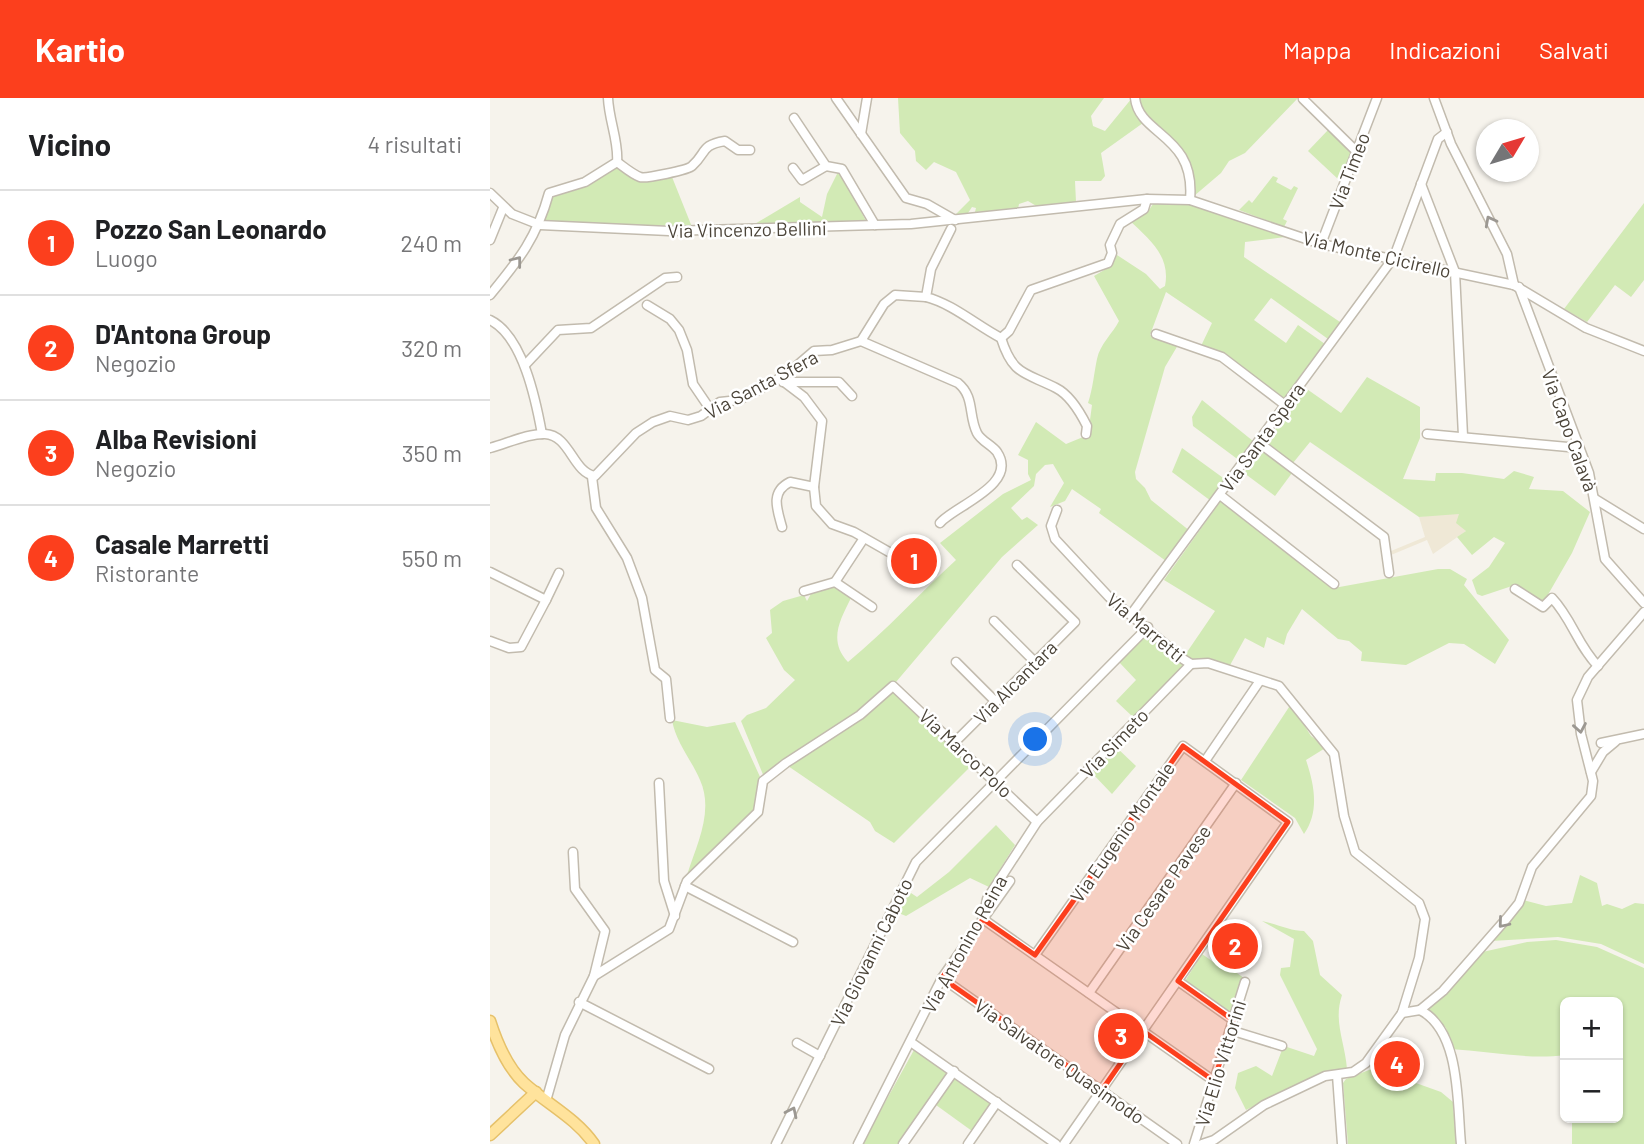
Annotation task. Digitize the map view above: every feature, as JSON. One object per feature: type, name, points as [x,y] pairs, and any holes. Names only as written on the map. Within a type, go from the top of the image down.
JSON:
[{"type":"main road","points":[[490,1021],[513,1069],[546,1101],[570,1118],[594,1144]]},
{"type":"main road","points":[[490,1135],[536,1092]]},
{"type":"street","points":[[608,98],[608,118],[617,143],[617,162]]},
{"type":"street","points":[[836,98],[906,198],[927,204],[955,219]]},
{"type":"street","points":[[861,134],[867,98]]},
{"type":"street","points":[[1135,98],[1142,117],[1176,146],[1187,164],[1190,200]]},
{"type":"street","name":"Via Timeo","points":[[1321,244],[1377,98]]},
{"type":"street","name":"Via Capo Calavà","points":[[1434,98],[1447,132],[1506,251],[1579,448],[1595,499],[1605,559],[1644,603]]},
{"type":"street","points":[[1303,99],[1357,152]]},
{"type":"street","points":[[794,118],[826,166]]},
{"type":"street","name":"Via Santa Spera","points":[[1132,613],[1392,260],[1438,139],[1447,132]]},
{"type":"street","points":[[617,162],[640,177],[651,178],[664,172],[689,169],[712,143],[725,141],[738,150],[750,149]]},
{"type":"street","points":[[490,295],[522,255],[540,225],[549,193],[585,183],[598,171],[617,162]]},
{"type":"street","points":[[793,168],[802,180],[826,166],[842,169],[875,225]]},
{"type":"street","points":[[1421,184],[1455,272],[1462,436]]},
{"type":"street","name":"Via Vincenzo Bellini","points":[[490,193],[503,208],[527,222],[540,225],[669,232],[875,225],[1014,213]]},
{"type":"street","points":[[1001,338],[1014,323],[1031,290],[1108,263],[1116,231],[1127,217],[1144,209],[1147,199]]},
{"type":"street","name":"Via Monte Cicirello","points":[[1014,213],[1147,199],[1190,200],[1321,244],[1517,286],[1586,328],[1644,351]]},
{"type":"street","points":[[1413,205],[1428,203]]},
{"type":"street","points":[[490,240],[503,208]]},
{"type":"street","points":[[926,297],[930,269],[951,229]]},
{"type":"street","points":[[525,365],[558,330],[591,328],[665,278],[677,277]]},
{"type":"street","points":[[940,523],[953,510],[987,491],[996,478],[1000,462],[998,453],[977,433],[966,390],[958,383],[861,341],[890,298],[900,294],[941,301],[974,324],[1001,338],[1009,360],[1030,379],[1055,387],[1070,399],[1087,426],[1086,434]]},
{"type":"street","points":[[647,305],[670,320],[678,330],[687,350],[693,384],[710,409]]},
{"type":"street","points":[[490,320],[500,327],[525,365],[534,385],[542,434]]},
{"type":"street","points":[[1156,334],[1222,357],[1285,405]]},
{"type":"street","name":"Via Santa Sfera","points":[[592,477],[599,474],[636,433],[653,422],[670,416],[688,420],[701,416],[724,401],[739,400],[781,380],[814,351],[832,350],[861,341]]},
{"type":"street","points":[[781,380],[839,382],[852,396]]},
{"type":"street","points":[[781,380],[804,397],[822,421],[814,487],[816,506],[827,521],[889,552]]},
{"type":"street","points":[[490,448],[542,434],[558,439],[592,477],[596,508],[627,558],[642,598],[655,670],[666,679],[670,718]]},
{"type":"street","points":[[1427,434],[1579,448]]},
{"type":"street","points":[[1258,442],[1384,537],[1389,573]]},
{"type":"street","points":[[782,527],[776,502],[778,491],[790,482],[814,487]]},
{"type":"street","points":[[1220,495],[1334,584]]},
{"type":"street","points":[[1595,499],[1644,529]]},
{"type":"street","name":"Via Marretti","points":[[1056,510],[1051,526],[1055,539],[1109,597],[1132,613],[1191,664],[1208,663],[1259,682],[1269,681],[1279,686],[1334,754],[1345,816],[1355,852],[1419,902],[1426,919],[1419,958],[1402,1013],[1367,1063],[1353,1072],[1325,1076],[1264,1105],[1213,1140],[1202,1144]]},
{"type":"street","points":[[804,591],[835,582],[864,538]]},
{"type":"street","name":"Via Alcantara","points":[[955,742],[1074,622],[1017,565]]},
{"type":"street","points":[[490,572],[546,600]]},
{"type":"street","points":[[490,641],[509,648],[521,647],[559,573]]},
{"type":"street","points":[[835,582],[872,607]]},
{"type":"street","points":[[1515,589],[1543,607],[1552,598],[1563,610],[1584,652],[1598,666]]},
{"type":"street","points":[[1402,1013],[1420,1010],[1443,991],[1520,903],[1532,867],[1591,796],[1591,773],[1581,734],[1577,701],[1581,688],[1644,612]]},
{"type":"street","points":[[994,621],[1035,662]]},
{"type":"street","name":"Via Giovanni Caboto","points":[[776,1144],[916,862],[1148,627]]},
{"type":"street","points":[[956,662],[996,702]]},
{"type":"street","name":"Via Simeto","points":[[1037,821],[1191,664]]},
{"type":"street","points":[[1205,761],[1259,682]]},
{"type":"street","name":"Via Marco Polo","points":[[685,886],[722,844],[754,817],[763,782],[786,763],[860,715],[894,686],[1037,821]]},
{"type":"street","points":[[1601,743],[1644,734]]},
{"type":"street","points":[[1591,773],[1602,752],[1617,740]]},
{"type":"street","name":"Via Eugenio Montale","points":[[1035,955],[1183,746],[1288,821],[1178,981]]},
{"type":"street","points":[[659,783],[664,881],[675,916]]},
{"type":"street","name":"Via Cesare Pavese","points":[[1089,993],[1236,783]]},
{"type":"street","name":"Via Antonino Reina","points":[[858,1144],[912,1043],[942,978],[983,919],[987,899],[1037,821]]},
{"type":"street","points":[[546,1101],[565,1035],[594,976],[605,931],[575,889],[573,852]]},
{"type":"street","points":[[1010,881],[983,919],[1214,1081]]},
{"type":"street","points":[[594,976],[669,929],[685,886],[793,942]]},
{"type":"street","name":"Via Salvatore Quasimodo","points":[[942,978],[1177,1144]]},
{"type":"street","points":[[1064,1144],[1178,981],[1233,1020]]},
{"type":"street","name":"Via Elio Vittorini","points":[[1194,1144],[1245,982]]},
{"type":"street","points":[[579,1002],[709,1069]]},
{"type":"street","points":[[1420,1010],[1444,1031],[1456,1081],[1461,1144]]},
{"type":"street","points":[[1230,1030],[1282,1046]]},
{"type":"street","points":[[797,1043],[820,1056]]},
{"type":"street","points":[[912,1043],[1056,1144]]},
{"type":"street","points":[[903,1144],[954,1071]]},
{"type":"street","points":[[1337,1075],[1342,1144]]},
{"type":"street","points":[[968,1144],[997,1102]]},
{"type":"highlighted area","points":[[1183,746],[1288,822],[1178,981],[1233,1020],[1214,1081],[1143,1031],[1102,1090],[942,978],[983,919],[1035,955]]},
{"type":"shaded area","points":[[1459,514],[1466,531],[1433,554],[1427,540],[1391,555],[1391,551],[1425,537],[1419,517]]},
{"type":"green space","points":[[898,98],[1104,98],[1091,116],[1093,126],[1105,131],[1132,98],[1143,123],[1101,153],[1105,176],[1101,181],[1075,181],[1076,202],[1038,207],[1028,201],[1019,204],[1018,209],[975,212],[976,208],[972,207],[968,213],[955,215],[970,200],[956,172],[934,162],[926,170],[916,161],[915,151],[900,133]]},
{"type":"green space","points":[[1139,98],[1298,98],[1245,153],[1229,161],[1221,173],[1194,196],[1193,175],[1188,159],[1180,147],[1151,120],[1143,110]]},
{"type":"green space","points":[[1329,129],[1352,151],[1339,180],[1308,151]]},
{"type":"green space","points":[[617,166],[641,180],[666,174],[672,177],[692,227],[544,221],[550,197]]},
{"type":"green space","points":[[839,170],[866,221],[753,225],[800,197],[800,202],[822,217],[827,194]]},
{"type":"green space","points":[[1273,176],[1278,178],[1276,182],[1291,190],[1294,186],[1298,188],[1283,219],[1287,221],[1284,227],[1239,210],[1249,200],[1252,203]]},
{"type":"green space","points":[[1644,203],[1644,280],[1631,297],[1615,285],[1587,322],[1564,309]]},
{"type":"green space","points":[[1153,204],[1192,205],[1285,237],[1245,242],[1244,257],[1340,322],[1328,339],[1271,298],[1254,320],[1286,343],[1298,325],[1325,344],[1284,400],[1201,346],[1212,323],[1166,292],[1150,335],[1178,345],[1165,367],[1135,472],[1136,479],[1151,500],[1190,531],[1166,561],[1099,513],[1101,509],[1072,489],[1065,501],[1050,507],[1064,483],[1053,464],[1045,465],[1036,474],[1034,486],[1011,508],[1022,520],[1027,517],[1038,525],[1002,557],[896,682],[857,714],[764,777],[741,721],[747,715],[766,708],[795,680],[784,670],[766,638],[772,633],[770,610],[783,601],[804,595],[807,601],[812,592],[835,587],[851,598],[840,622],[837,638],[838,646],[848,662],[956,560],[940,543],[1003,494],[1031,480],[1028,460],[1018,455],[1036,422],[1066,444],[1088,435],[1092,405],[1088,403],[1097,359],[1119,321],[1094,276],[1111,266],[1117,255],[1146,274],[1160,289],[1165,286],[1166,275],[1162,257],[1151,241],[1129,220],[1147,213]]},
{"type":"green space","points":[[1367,377],[1420,407],[1420,438],[1403,479],[1435,481],[1436,473],[1462,473],[1504,479],[1514,471],[1534,477],[1529,489],[1563,491],[1590,512],[1572,553],[1542,605],[1515,585],[1482,596],[1477,594],[1472,580],[1489,567],[1505,543],[1494,537],[1472,555],[1457,537],[1466,531],[1456,523],[1459,514],[1419,517],[1310,442],[1293,463],[1266,443],[1304,387],[1341,413]]},
{"type":"green space","points":[[1202,400],[1253,441],[1240,461],[1193,426],[1192,417]]},
{"type":"green space","points":[[1182,448],[1226,480],[1211,501],[1172,472]]},
{"type":"green space","points":[[1261,450],[1292,473],[1275,496],[1244,473]]},
{"type":"green space","points":[[1220,502],[1224,502],[1334,588],[1450,569],[1467,579],[1464,585],[1509,640],[1495,664],[1464,644],[1449,643],[1406,665],[1361,661],[1362,652],[1349,641],[1338,639],[1302,609],[1287,634],[1284,645],[1267,637],[1264,648],[1245,638],[1229,667],[1190,659],[1185,655],[1215,611],[1164,580]]},
{"type":"green space","points":[[1149,632],[1184,665],[1133,717],[1116,701],[1136,680],[1119,662]]},
{"type":"green space","points":[[890,693],[895,693],[973,764],[894,843],[875,831],[870,822],[788,766]]},
{"type":"green space","points":[[1291,704],[1311,736],[1327,747],[1306,760],[1313,788],[1314,807],[1304,834],[1295,818],[1241,780]]},
{"type":"green space","points":[[672,720],[707,727],[735,722],[761,779],[755,811],[687,875],[705,816],[704,792],[680,744]]},
{"type":"green space","points":[[1116,747],[1136,766],[1112,794],[1091,772]]},
{"type":"green space","points":[[996,825],[1015,845],[989,887],[970,878],[906,916],[896,912],[908,891],[917,897],[949,872]]},
{"type":"green space","points":[[1580,875],[1597,883],[1602,906],[1607,904],[1622,909],[1635,903],[1644,904],[1644,964],[1601,944],[1558,937],[1491,941],[1523,900],[1546,906],[1572,903]]},
{"type":"green space","points":[[1262,921],[1304,931],[1313,941],[1320,975],[1342,995],[1339,1023],[1347,1069],[1320,1073],[1246,1110],[1235,1088],[1238,1073],[1256,1066],[1272,1076],[1282,1050],[1287,1047],[1314,1056],[1317,1049],[1280,975],[1281,968],[1290,967],[1294,939]]},
{"type":"green space","points":[[1556,940],[1597,947],[1644,968],[1644,1144],[1572,1144],[1572,1123],[1623,1123],[1623,997],[1560,997],[1560,1055],[1522,1056],[1450,1049],[1446,1028],[1426,1007],[1478,953],[1527,942]]},
{"type":"green space","points":[[1202,954],[1222,968],[1224,964],[1244,978],[1232,1014],[1185,981]]},
{"type":"green space","points":[[914,1050],[948,1073],[898,1144],[862,1144]]},
{"type":"green space","points":[[1374,1068],[1441,1092],[1453,1102],[1456,1144],[1348,1144],[1343,1083],[1346,1079]]},
{"type":"green space","points":[[954,1078],[991,1104],[972,1131],[936,1105]]},
{"type":"place","name":"Pozzo San Leonardo","points":[[914,561]]},
{"type":"place","name":"D'Antona Group","points":[[1235,946]]},
{"type":"place","name":"Alba Revisioni","points":[[1121,1036]]},
{"type":"place","name":"Casale Marretti","points":[[1397,1064]]}]
